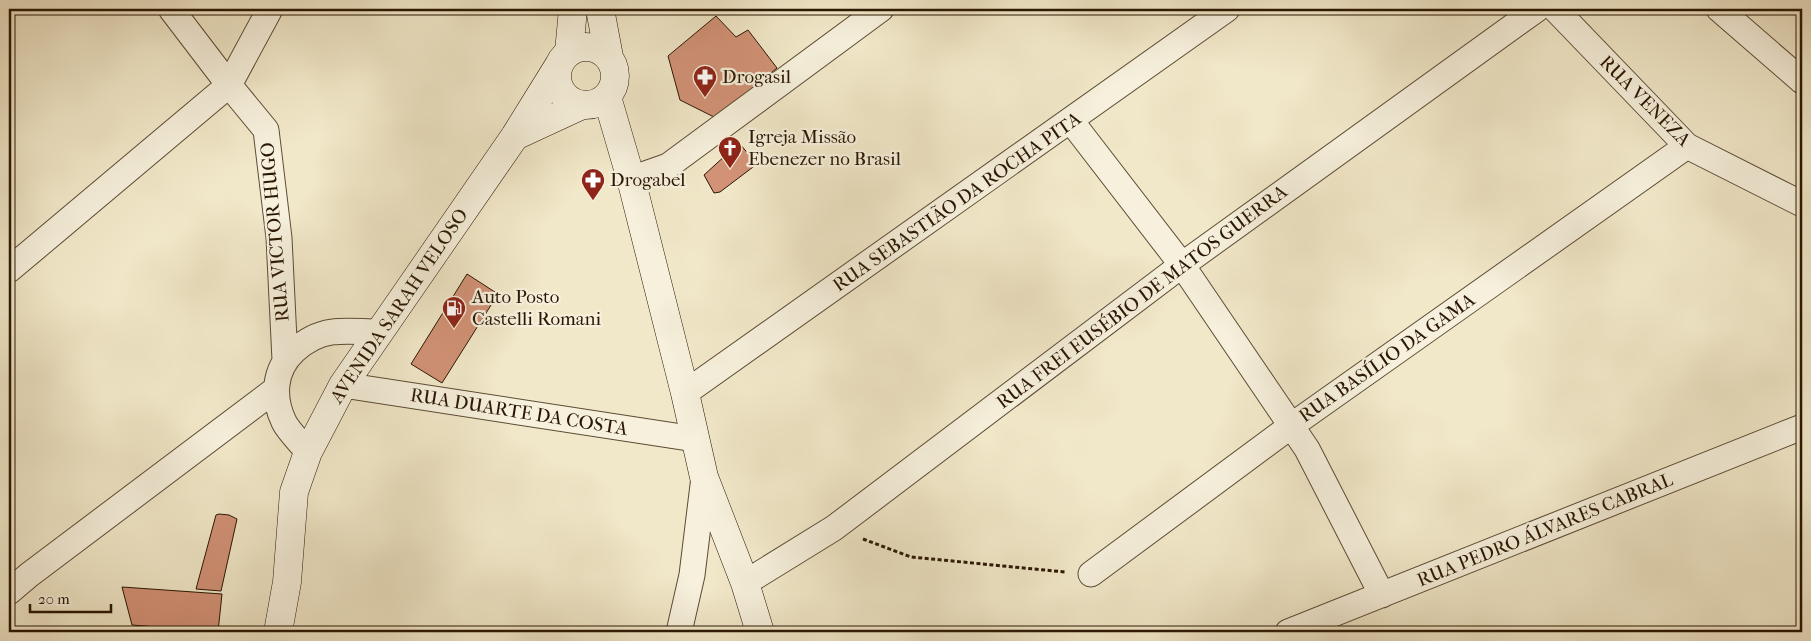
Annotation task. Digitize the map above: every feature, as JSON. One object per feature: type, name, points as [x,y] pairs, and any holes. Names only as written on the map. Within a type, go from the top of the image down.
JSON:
[{"type":"main road","name":"AVENIDA SARAH VELOSO","points":[[278,632],[286,582],[294,492],[308,452],[343,385],[516,136],[564,58],[573,9]]},
{"type":"main road","points":[[600,9],[609,57]]},
{"type":"main road","points":[[586,46],[603,51],[614,64],[616,81],[595,101],[566,97],[561,90],[557,73],[564,58],[577,48],[586,46]]},
{"type":"main road","name":"AVENIDA SARAH VELOSO","points":[[516,136],[595,101]]},
{"type":"main road","points":[[595,101],[631,179],[685,393],[704,477],[745,583],[760,632]]},
{"type":"street","name":"RUA VICTOR HUGO","points":[[171,9],[266,130],[279,238],[286,360]]},
{"type":"street","points":[[9,270],[229,85],[270,9]]},
{"type":"street","points":[[631,179],[668,166],[881,9]]},
{"type":"street","name":"RUA SEBASTIÃO DA ROCHA PITA","points":[[685,393],[1227,9]]},
{"type":"street","name":"RUA FREI EUSÉBIO DE MATOS GUERRA","points":[[745,583],[834,528],[1182,265],[1537,9]]},
{"type":"street","name":"RUA VENEZA","points":[[1555,9],[1687,146],[1802,204]]},
{"type":"street","points":[[1719,9],[1802,81]]},
{"type":"street","points":[[1071,121],[1182,265],[1307,449],[1382,595]]},
{"type":"street","name":"RUA BASÍLIO DA GAMA","points":[[1091,574],[1291,426],[1687,146]]},
{"type":"street","points":[[308,452],[285,423],[279,406],[276,388],[279,373],[286,360],[298,347],[314,337],[331,332],[378,332]]},
{"type":"street","name":"RUA DUARTE DA COSTA","points":[[343,385],[695,439]]},
{"type":"street","points":[[9,592],[276,388]]},
{"type":"street","name":"RUA PEDRO ÁLVARES CABRAL","points":[[1288,632],[1801,432]]},
{"type":"street","points":[[679,632],[692,575],[704,477]]},
{"type":"path","points":[[834,528],[910,557],[1091,574]]},
{"type":"building","points":[[716,16],[736,37],[748,30],[777,68],[716,118],[680,100],[668,56]]},
{"type":"building","name":"Igreja Missão Ebenezer no Brasil","points":[[739,143],[757,164],[720,192],[714,193],[704,175]]},
{"type":"building","name":"Auto Posto Castelli Romani","points":[[467,274],[498,294],[442,383],[411,364]]},
{"type":"building","points":[[216,515],[229,515],[237,519],[221,591],[196,589]]},
{"type":"building","points":[[122,587],[222,594],[218,632],[132,625]]},
{"type":"place","name":"Drogasil","points":[[705,98]]},
{"type":"place","name":"Igreja Missão Ebenezer no Brasil","points":[[730,169]]},
{"type":"place","name":"Drogabel","points":[[593,201]]},
{"type":"place","name":"Auto Posto Castelli Romani","points":[[454,329]]}]
